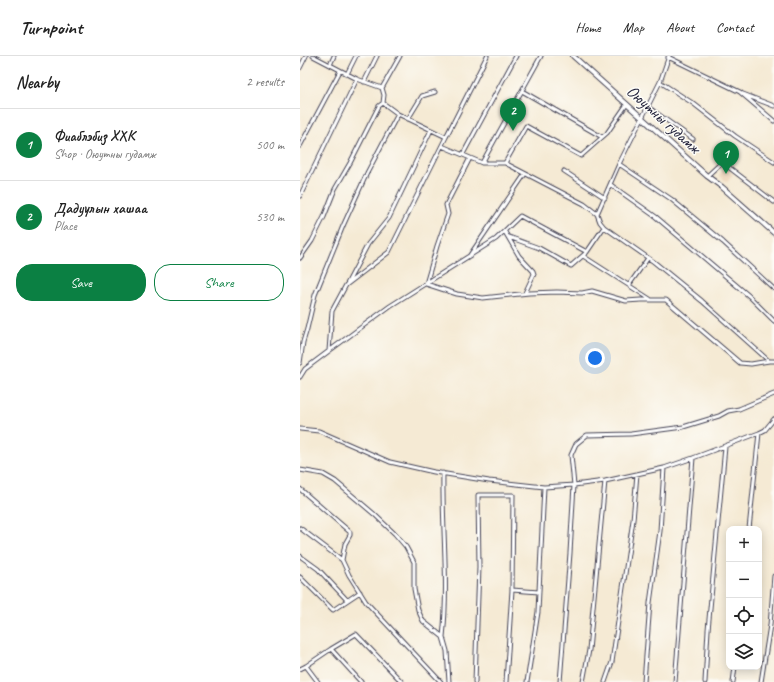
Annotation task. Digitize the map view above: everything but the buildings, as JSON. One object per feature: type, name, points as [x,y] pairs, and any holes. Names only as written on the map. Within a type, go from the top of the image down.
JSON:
[{"type":"street","points":[[300,68],[306,56]]},
{"type":"street","points":[[313,56],[357,79],[382,88]]},
{"type":"street","points":[[330,65],[334,56]]},
{"type":"street","points":[[347,74],[356,56]]},
{"type":"street","points":[[364,82],[377,56]]},
{"type":"street","points":[[384,103],[382,88],[400,56]]},
{"type":"street","points":[[346,285],[390,252],[446,137],[488,56]]},
{"type":"street","points":[[463,154],[516,56]]},
{"type":"street","points":[[482,162],[541,56]]},
{"type":"street","name":"Оюутны гудамж","points":[[573,56],[707,176],[722,187],[774,233]]},
{"type":"street","points":[[769,361],[718,313],[648,258],[604,227],[600,222],[598,214],[619,164],[660,82],[669,56],[740,92],[774,106]]},
{"type":"street","points":[[300,146],[340,71]]},
{"type":"street","points":[[300,196],[357,79]]},
{"type":"street","points":[[660,82],[694,104],[727,128],[735,136],[774,162]]},
{"type":"street","points":[[522,91],[602,137]]},
{"type":"street","points":[[408,119],[422,96],[434,92]]},
{"type":"street","points":[[740,92],[774,121]]},
{"type":"street","points":[[384,103],[398,114],[446,137]]},
{"type":"street","points":[[300,258],[312,241],[324,217],[335,189],[379,106],[384,103]]},
{"type":"street","points":[[506,163],[526,126],[581,156],[606,134],[627,104]]},
{"type":"street","points":[[648,107],[693,139]]},
{"type":"street","points":[[300,362],[302,347],[315,295],[343,226],[367,173],[398,114]]},
{"type":"street","points":[[329,351],[332,311],[368,244],[389,218],[431,130]]},
{"type":"street","points":[[442,146],[482,162],[506,163],[584,204],[598,214]]},
{"type":"street","points":[[426,284],[448,214],[446,205],[470,158]]},
{"type":"street","points":[[707,176],[722,162],[774,202]]},
{"type":"street","points":[[619,164],[671,199],[723,242],[774,289]]},
{"type":"street","points":[[564,171],[605,198]]},
{"type":"street","points":[[469,257],[525,174]]},
{"type":"street","points":[[611,185],[656,217],[749,296],[774,321]]},
{"type":"street","points":[[300,376],[305,369],[390,306],[496,239],[520,216],[587,252]]},
{"type":"street","points":[[509,237],[539,248],[571,266],[587,252],[604,227]]},
{"type":"street","points":[[505,232],[519,256],[534,274],[525,293]]},
{"type":"street","points":[[583,256],[650,300]]},
{"type":"street","points":[[629,285],[648,258]]},
{"type":"street","points":[[426,284],[457,294],[483,298],[525,293],[582,293],[592,291],[626,301],[666,300],[740,363],[751,364],[774,361]]},
{"type":"street","points":[[560,682],[574,485],[571,455],[576,444],[587,435],[631,434],[682,427],[719,416],[728,411],[739,409],[774,394]]},
{"type":"street","points":[[300,429],[319,431],[390,462],[488,481],[544,487],[605,481],[664,468],[759,433],[765,430],[774,419]]},
{"type":"street","points":[[749,526],[759,433]]},
{"type":"street","points":[[705,682],[708,630],[725,446]]},
{"type":"street","points":[[675,682],[693,458]]},
{"type":"street","points":[[644,682],[650,602],[660,531],[664,468]]},
{"type":"street","points":[[300,470],[323,474],[336,481],[395,534],[406,547],[414,562],[414,589],[418,610],[423,622],[443,637]]},
{"type":"street","points":[[444,473],[443,499],[446,613],[443,637],[447,651],[449,682]]},
{"type":"street","points":[[605,682],[612,662],[633,520],[637,474]]},
{"type":"street","points":[[584,682],[589,650],[602,527],[605,481]]},
{"type":"street","points":[[527,682],[538,612],[544,487]]},
{"type":"street","points":[[300,489],[350,532],[345,544],[342,560]]},
{"type":"street","points":[[475,682],[479,567],[478,495],[513,495],[512,590],[506,682]]},
{"type":"street","points":[[300,528],[342,560],[349,575],[369,605],[441,682]]},
{"type":"street","points":[[300,556],[318,569],[347,600]]},
{"type":"street","points":[[761,682],[770,625],[774,576]]},
{"type":"street","points":[[300,578],[333,610],[360,592]]},
{"type":"street","points":[[512,590],[539,592]]},
{"type":"street","points":[[300,669],[356,634],[402,682]]},
{"type":"street","points":[[331,649],[361,682]]},
{"type":"street","points":[[306,666],[318,682]]},
{"type":"street","points":[[733,682],[735,670]]},
{"type":"shaded area","points":[[725,167],[733,174],[727,182],[719,175]]},
{"type":"place","name":"Дадуулын хашаа","points":[[513,131]]},
{"type":"place","name":"Фиаблэбиз ХХК","points":[[726,174]]}]
